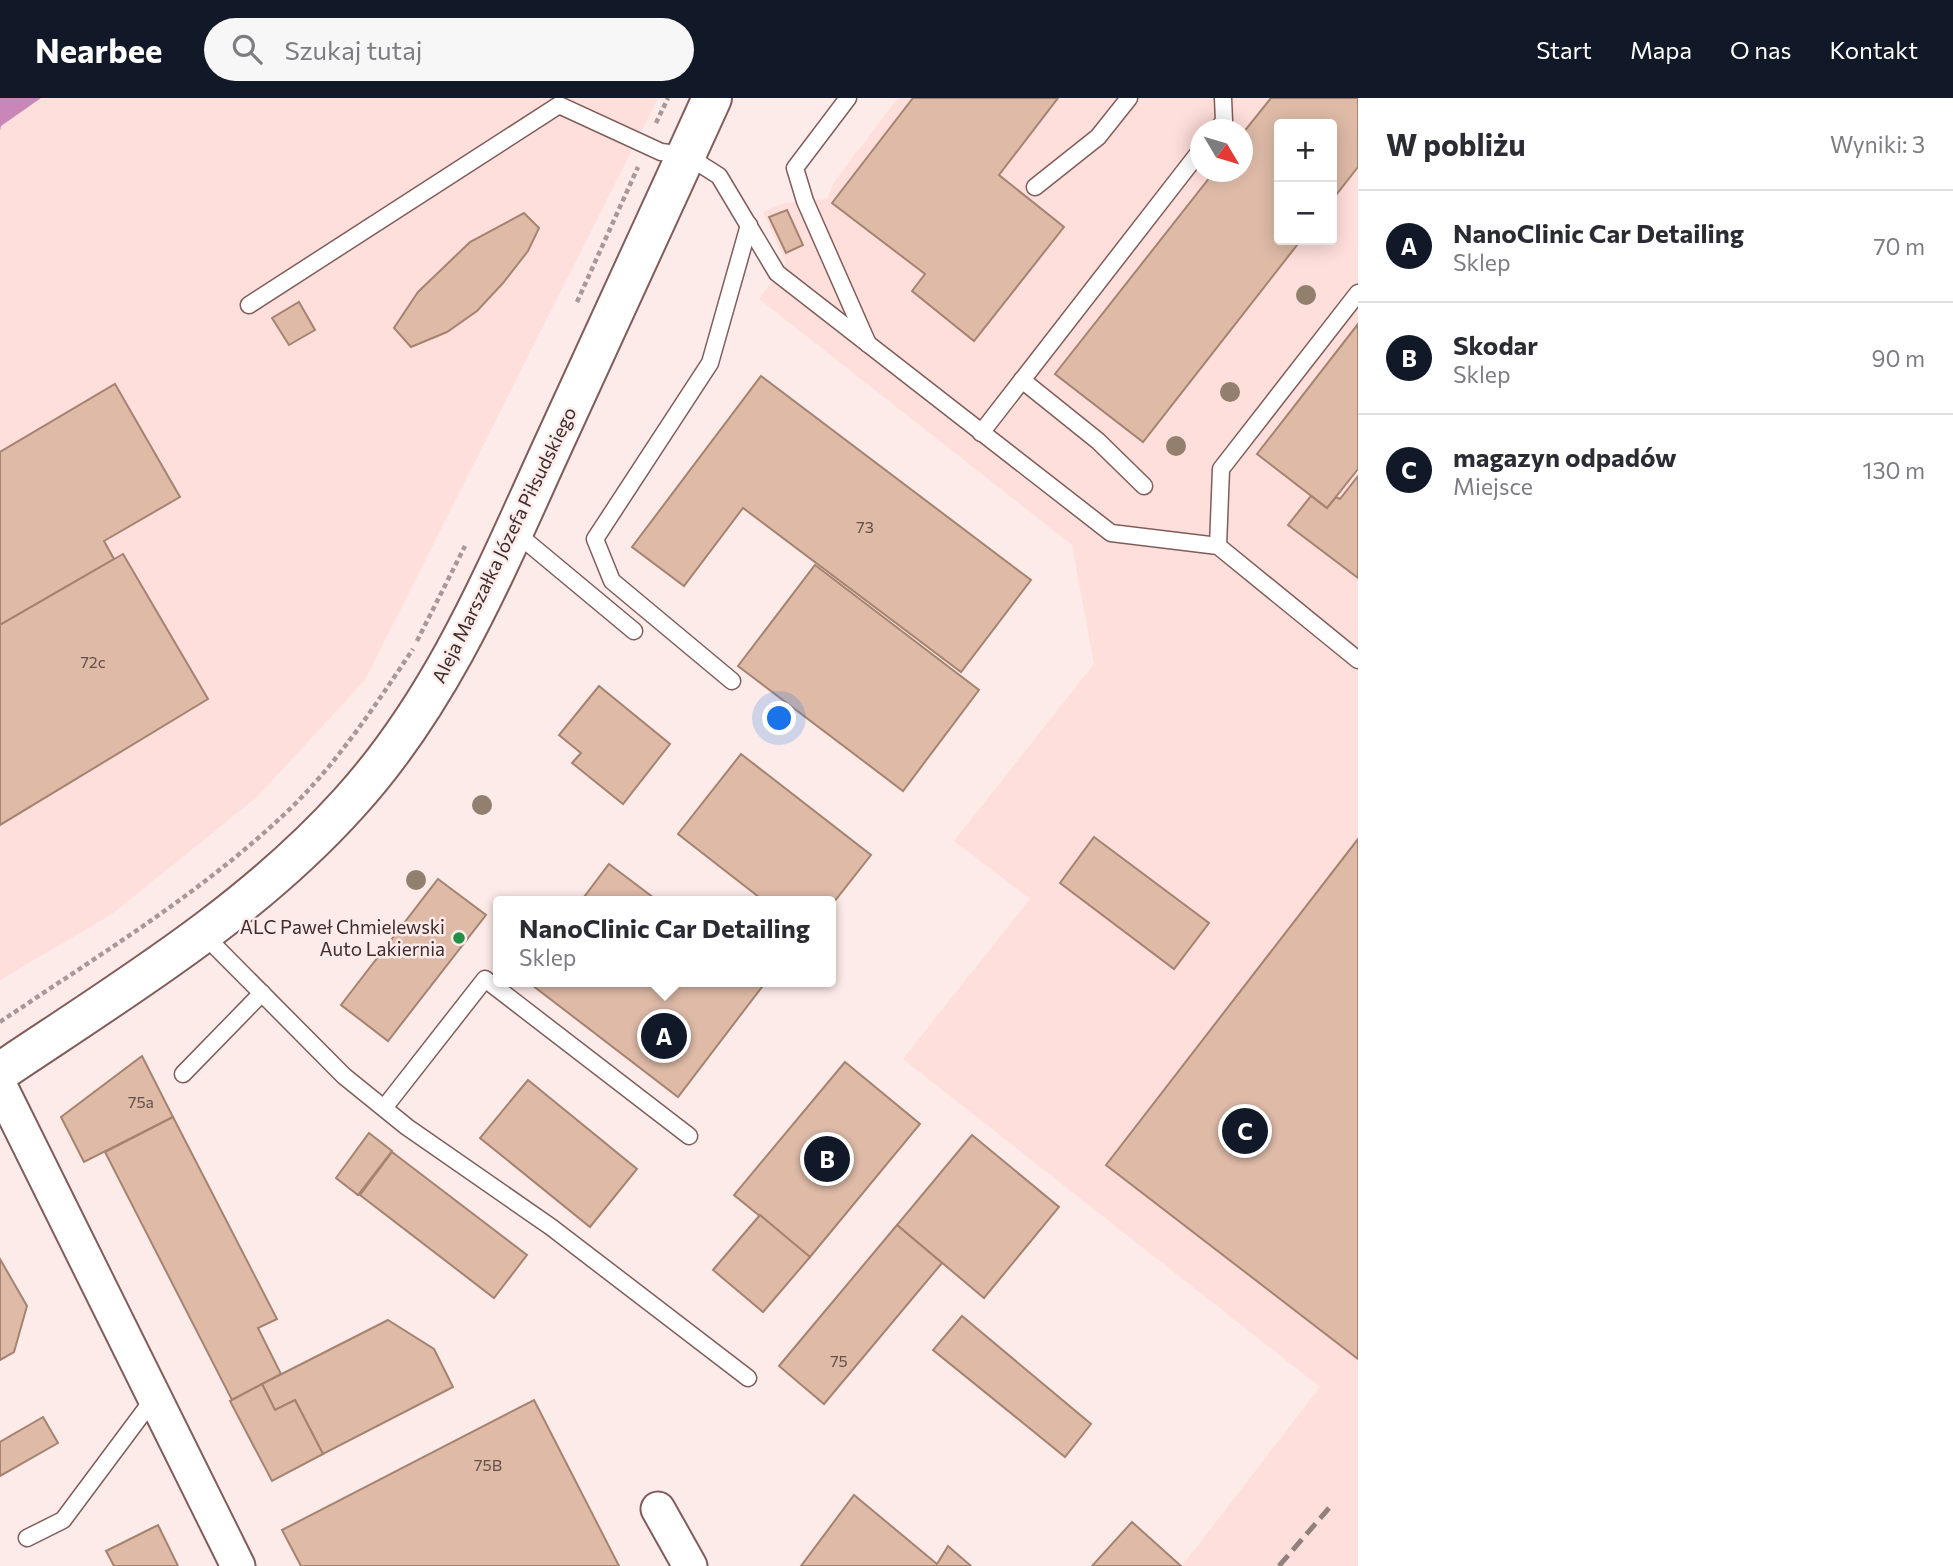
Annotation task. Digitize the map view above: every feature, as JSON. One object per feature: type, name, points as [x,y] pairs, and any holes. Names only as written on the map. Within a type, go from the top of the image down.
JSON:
[{"type":"street","name":"Aleja Marszałka Józefa Piłsudskiego","points":[[0,1072],[204,934],[296,857],[349,803],[396,747],[438,683],[513,531],[712,98]]},
{"type":"street","points":[[0,1086],[238,1566]]},
{"type":"street","points":[[658,1509],[690,1566]]},
{"type":"lane","points":[[848,98],[795,168],[805,201],[869,346]]},
{"type":"lane","points":[[1035,187],[1098,137],[1129,98]]},
{"type":"lane","points":[[1223,98],[1224,119]]},
{"type":"lane","points":[[249,305],[559,106],[661,152],[686,155],[719,176],[776,272],[1111,533],[1218,546],[1358,660]]},
{"type":"lane","points":[[981,433],[1190,164]]},
{"type":"lane","points":[[732,681],[612,581],[595,539],[710,363],[749,225]]},
{"type":"lane","points":[[1218,546],[1221,469],[1358,293]]},
{"type":"lane","points":[[1022,380],[1098,442],[1144,486]]},
{"type":"lane","points":[[513,531],[634,631]]},
{"type":"lane","points":[[204,934],[344,1076],[384,1108],[551,1227],[748,1378]]},
{"type":"lane","points":[[384,1108],[485,979],[493,985]]},
{"type":"lane","points":[[495,987],[688,1136]]},
{"type":"lane","points":[[183,1074],[262,993]]},
{"type":"lane","points":[[27,1538],[63,1520],[155,1398]]},
{"type":"path","points":[[657,122],[668,98]]},
{"type":"path","points":[[573,310],[635,172]]},
{"type":"path","points":[[0,1022],[178,901],[294,804],[330,765],[378,702],[414,647],[470,537]]},
{"type":"shaded area","points":[[0,98],[658,98],[365,680],[257,797],[112,914],[0,980]]},
{"type":"shaded area","points":[[0,98],[41,98],[1,126],[0,131]]},
{"type":"shaded area","points":[[898,98],[1358,98],[1358,1566],[1182,1566],[1320,1387],[903,1059],[1030,899],[954,841],[1094,664],[1072,545],[759,299],[786,263],[763,212],[784,203],[827,199],[834,182]]},
{"type":"building","points":[[913,98],[1058,98],[999,175],[1064,227],[974,341],[912,291],[925,274],[832,203]]},
{"type":"building","points":[[1271,98],[1358,98],[1358,167],[1337,194],[1337,119],[1274,119],[1274,245],[1297,245],[1143,442],[1055,374],[1206,182],[1253,182],[1253,120]]},
{"type":"building","points":[[787,210],[803,245],[786,253],[769,217]]},
{"type":"building","points":[[524,213],[539,228],[528,251],[503,283],[477,311],[447,332],[411,347],[394,328],[418,292],[470,242]]},
{"type":"building","points":[[299,302],[315,330],[289,345],[272,318]]},
{"type":"building","points":[[1358,324],[1358,469],[1327,508],[1257,454]]},
{"type":"building","points":[[761,376],[1031,580],[961,672],[743,508],[684,586],[632,547]]},
{"type":"building","points":[[115,384],[180,497],[104,541],[114,559],[0,625],[0,452]]},
{"type":"building","points":[[1358,476],[1358,578],[1288,525],[1311,496],[1327,508],[1336,497],[1340,499]]},
{"type":"building","points":[[123,554],[208,699],[0,825],[0,625]]},
{"type":"building","points":[[815,565],[979,690],[903,791],[738,666]]},
{"type":"building","points":[[599,686],[670,744],[623,804],[572,763],[581,753],[559,735]]},
{"type":"building","points":[[741,754],[871,855],[836,899],[836,896],[758,896],[678,834]]},
{"type":"building","points":[[1094,837],[1209,923],[1174,969],[1060,883]]},
{"type":"building","points":[[1358,839],[1358,1359],[1106,1165]]},
{"type":"building","points":[[609,864],[651,896],[585,896]]},
{"type":"building","points":[[438,879],[486,915],[388,1041],[341,1005]]},
{"type":"building","points":[[535,987],[762,987],[678,1097]]},
{"type":"building","points":[[142,1056],[173,1117],[84,1162],[61,1117]]},
{"type":"building","points":[[845,1062],[920,1124],[810,1257],[734,1195]]},
{"type":"building","points":[[528,1080],[637,1169],[590,1227],[480,1138]]},
{"type":"building","points":[[173,1117],[277,1319],[258,1328],[281,1374],[232,1400],[105,1152]]},
{"type":"building","points":[[369,1133],[392,1151],[358,1195],[336,1178]]},
{"type":"building","points":[[972,1135],[1059,1207],[984,1298],[897,1225]]},
{"type":"building","points":[[392,1152],[527,1255],[494,1298],[360,1195]]},
{"type":"building","points":[[760,1215],[810,1257],[763,1312],[713,1270]]},
{"type":"building","points":[[897,1225],[942,1263],[824,1404],[779,1366]]},
{"type":"building","points":[[0,1259],[27,1306],[14,1352],[0,1360]]},
{"type":"building","points":[[962,1316],[1091,1424],[1065,1457],[933,1350]]},
{"type":"building","points":[[388,1320],[434,1349],[453,1387],[323,1454],[295,1400],[275,1410],[262,1384]]},
{"type":"building","points":[[262,1384],[275,1410],[295,1400],[323,1454],[272,1481],[230,1401]]},
{"type":"building","points":[[534,1400],[619,1566],[301,1566],[282,1530]]},
{"type":"building","points":[[43,1417],[58,1443],[0,1476],[0,1442]]},
{"type":"building","points":[[854,1495],[937,1564],[948,1546],[971,1566],[801,1566]]},
{"type":"building","points":[[1132,1522],[1181,1566],[1092,1566]]},
{"type":"building","points":[[158,1525],[178,1566],[114,1566],[106,1551]]},
{"type":"railway","points":[[1279,1566],[1329,1508]]},
{"type":"place","name":"ALC Paweł Chmielewski Auto Lakiernia","points":[[459,938]]},
{"type":"place","name":"NanoClinic Car Detailing","points":[[664,1036]]},
{"type":"place","name":"magazyn odpadów","points":[[1245,1131]]},
{"type":"place","name":"Skodar","points":[[827,1159]]}]
